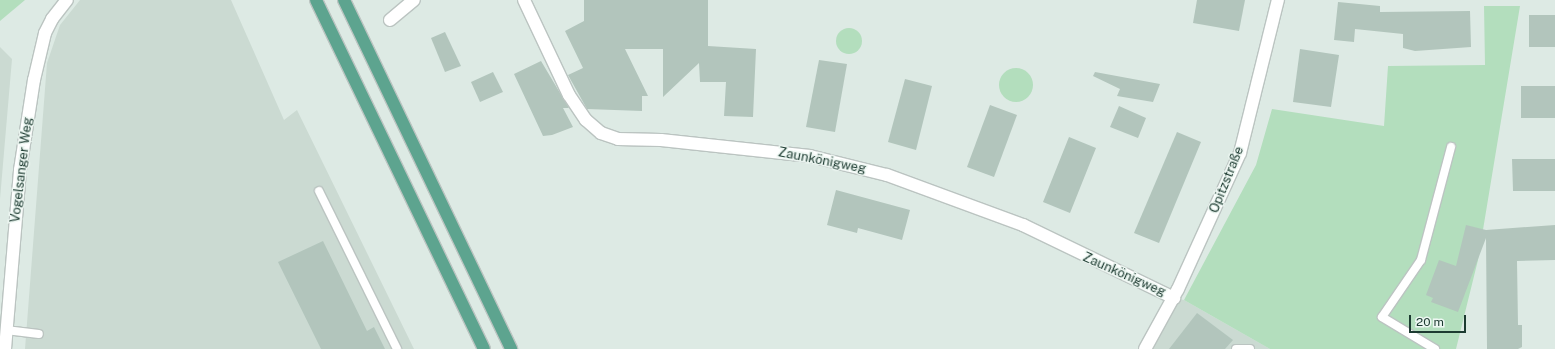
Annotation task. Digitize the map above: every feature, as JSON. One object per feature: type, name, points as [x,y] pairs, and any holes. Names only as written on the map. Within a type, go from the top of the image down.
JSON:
[{"type":"main road","points":[[316,0],[484,349]]},
{"type":"main road","points":[[344,0],[511,349]]},
{"type":"street","name":"Vogelsanger Weg","points":[[4,349],[20,170],[34,80],[45,33],[52,19],[67,0]]},
{"type":"street","points":[[390,20],[414,0]]},
{"type":"street","name":"Zaunkönigweg","points":[[524,0],[569,95],[586,120],[601,133],[618,139],[704,144],[810,156],[887,175],[1023,225],[1174,298]]},
{"type":"street","name":"Opitzstraße","points":[[1145,349],[1174,298],[1240,153],[1278,0]]},
{"type":"lane","points":[[1435,349],[1382,317],[1421,260],[1451,147]]},
{"type":"lane","points":[[319,191],[397,349]]},
{"type":"lane","points":[[6,330],[40,334]]},
{"type":"lane","points":[[1236,349],[1250,349]]},
{"type":"shaded area","points":[[80,0],[231,0],[284,120],[297,110],[414,349],[25,349],[47,63],[60,25]]},
{"type":"shaded area","points":[[0,47],[12,59],[0,199]]},
{"type":"shaded area","points":[[1174,298],[1184,300],[1270,349],[1139,349]]},
{"type":"green space","points":[[0,0],[25,0],[0,21]]},
{"type":"green space","points":[[1484,6],[1520,6],[1478,260],[1456,349],[1270,349],[1184,300],[1256,165],[1272,109],[1384,126],[1388,66],[1485,65]]},
{"type":"green space","points":[[849,28],[858,32],[862,41],[858,50],[849,54],[840,50],[836,41],[840,32]]},
{"type":"green space","points":[[1013,68],[1019,68],[1023,69],[1030,75],[1033,85],[1032,92],[1026,99],[1019,102],[1013,102],[1009,101],[1002,95],[999,88],[999,82],[1000,78],[1006,71]]},
{"type":"building","points":[[584,0],[708,0],[708,46],[756,49],[753,117],[724,116],[726,82],[700,82],[699,63],[663,97],[663,49],[625,49],[648,96],[642,96],[642,111],[587,109],[568,75],[583,68],[565,31],[584,21]]},
{"type":"building","points":[[1197,0],[1245,0],[1239,31],[1193,23]]},
{"type":"building","points":[[1338,2],[1380,6],[1380,12],[1470,11],[1471,47],[1415,51],[1403,48],[1403,34],[1355,29],[1354,42],[1334,40]]},
{"type":"building","points":[[1529,15],[1555,15],[1555,47],[1529,47]]},
{"type":"building","points":[[445,32],[461,66],[445,72],[431,38]]},
{"type":"building","points":[[1300,49],[1339,55],[1331,107],[1293,102]]},
{"type":"building","points":[[819,60],[847,64],[835,132],[806,127]]},
{"type":"building","points":[[541,61],[569,108],[563,108],[573,127],[552,135],[543,136],[514,74]]},
{"type":"building","points":[[493,72],[503,92],[480,102],[471,82]]},
{"type":"building","points":[[1095,72],[1160,84],[1153,102],[1117,96],[1120,89],[1093,76]]},
{"type":"building","points":[[905,79],[932,86],[916,150],[888,142]]},
{"type":"building","points":[[1521,86],[1555,86],[1555,118],[1521,118]]},
{"type":"building","points":[[990,105],[1017,115],[994,177],[967,167]]},
{"type":"building","points":[[1119,106],[1146,118],[1138,138],[1110,127]]},
{"type":"building","points":[[1177,132],[1201,142],[1159,243],[1134,233]]},
{"type":"building","points":[[1069,137],[1096,148],[1070,213],[1043,202]]},
{"type":"building","points":[[1512,159],[1555,159],[1555,191],[1513,191]]},
{"type":"building","points":[[836,190],[910,210],[902,240],[858,228],[857,233],[827,225]]},
{"type":"building","points":[[1466,225],[1486,230],[1555,225],[1555,260],[1517,261],[1518,325],[1522,325],[1522,347],[1518,349],[1487,349],[1486,238],[1458,312],[1431,302],[1433,298],[1426,295],[1439,260],[1456,266]]},
{"type":"building","points":[[323,241],[367,331],[374,327],[385,349],[321,349],[278,262]]},
{"type":"building","points":[[1197,313],[1233,340],[1225,349],[1169,349]]}]
